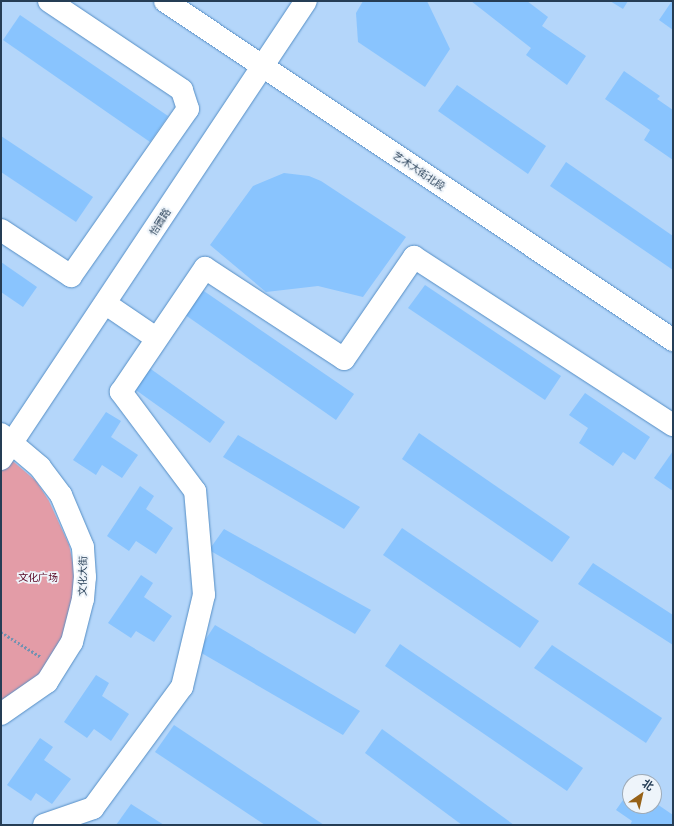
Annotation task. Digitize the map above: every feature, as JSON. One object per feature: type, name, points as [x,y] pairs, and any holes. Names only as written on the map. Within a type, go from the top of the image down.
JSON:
[{"type":"street","points":[[1,230],[71,276],[188,109],[182,90],[50,1]]},
{"type":"street","name":"艺术大街北段","points":[[165,1],[673,340]]},
{"type":"street","name":"怡园路","points":[[5,445],[106,304],[306,1]]},
{"type":"street","points":[[44,825],[93,808],[182,687],[204,594],[195,491],[121,392],[156,338],[205,268],[344,359],[414,257],[673,425]]},
{"type":"street","points":[[106,304],[156,338]]},
{"type":"street","name":"文化大街","points":[[1,714],[47,682],[72,642],[83,599],[85,577],[83,547],[61,495],[40,467],[5,445]]},
{"type":"path","points":[[1,632],[44,660]]},
{"type":"green space","name":"文化广场","points":[[1,451],[36,481],[49,501],[69,545],[75,572],[74,605],[66,631],[37,679],[1,705]]},
{"type":"building","points":[[363,1],[427,1],[450,49],[425,87],[358,42],[356,13]]},
{"type":"building","points":[[471,1],[527,1],[548,17],[542,26],[586,56],[567,85],[526,55],[531,48]]},
{"type":"building","points":[[610,1],[628,1],[623,9]]},
{"type":"building","points":[[673,1],[673,30],[659,20]]},
{"type":"building","points":[[20,15],[168,116],[150,142],[3,40]]},
{"type":"building","points":[[624,71],[660,96],[657,99],[673,110],[673,160],[644,140],[650,130],[605,99]]},
{"type":"building","points":[[457,85],[546,146],[528,174],[438,111]]},
{"type":"building","points":[[1,136],[93,197],[76,222],[1,172]]},
{"type":"building","points":[[566,162],[673,236],[673,270],[550,186]]},
{"type":"building","points":[[284,173],[309,176],[321,181],[406,237],[363,297],[318,286],[266,292],[210,245],[253,186]]},
{"type":"building","points":[[1,262],[37,287],[23,307],[1,292]]},
{"type":"building","points":[[425,285],[561,376],[545,400],[408,308]]},
{"type":"building","points":[[198,287],[354,394],[336,420],[181,312]]},
{"type":"building","points":[[148,367],[225,422],[210,443],[133,388]]},
{"type":"building","points":[[585,393],[650,437],[635,460],[623,452],[613,466],[579,443],[588,428],[569,415]]},
{"type":"building","points":[[106,412],[121,421],[111,437],[138,455],[122,478],[102,465],[96,475],[73,460]]},
{"type":"building","points":[[419,433],[570,537],[552,562],[402,459]]},
{"type":"building","points":[[238,435],[360,507],[344,529],[223,457]]},
{"type":"building","points":[[673,451],[673,491],[654,478]]},
{"type":"building","points":[[140,486],[154,496],[146,509],[173,528],[156,554],[136,541],[129,551],[107,536]]},
{"type":"building","points":[[402,528],[539,621],[520,648],[383,555]]},
{"type":"building","points":[[224,529],[371,610],[355,634],[209,550]]},
{"type":"building","points":[[593,563],[673,615],[673,645],[578,584]]},
{"type":"building","points":[[141,575],[153,583],[144,597],[172,616],[154,642],[136,631],[131,638],[108,623]]},
{"type":"building","points":[[215,625],[360,711],[343,735],[198,651]]},
{"type":"building","points":[[400,644],[583,768],[567,791],[385,666]]},
{"type":"building","points":[[552,645],[662,718],[646,743],[534,668]]},
{"type":"building","points":[[96,675],[109,683],[102,696],[129,714],[111,741],[94,729],[87,738],[64,722]]},
{"type":"building","points":[[174,725],[324,825],[265,825],[155,752]]},
{"type":"building","points":[[382,729],[514,825],[462,825],[365,753]]},
{"type":"building","points":[[40,738],[53,747],[44,760],[71,779],[52,804],[36,793],[31,801],[7,785]]},
{"type":"building","points":[[622,801],[622,814],[662,814],[662,807],[673,815],[673,825],[630,825],[632,821],[616,810]]},
{"type":"building","points":[[131,804],[164,825],[116,825]]}]
